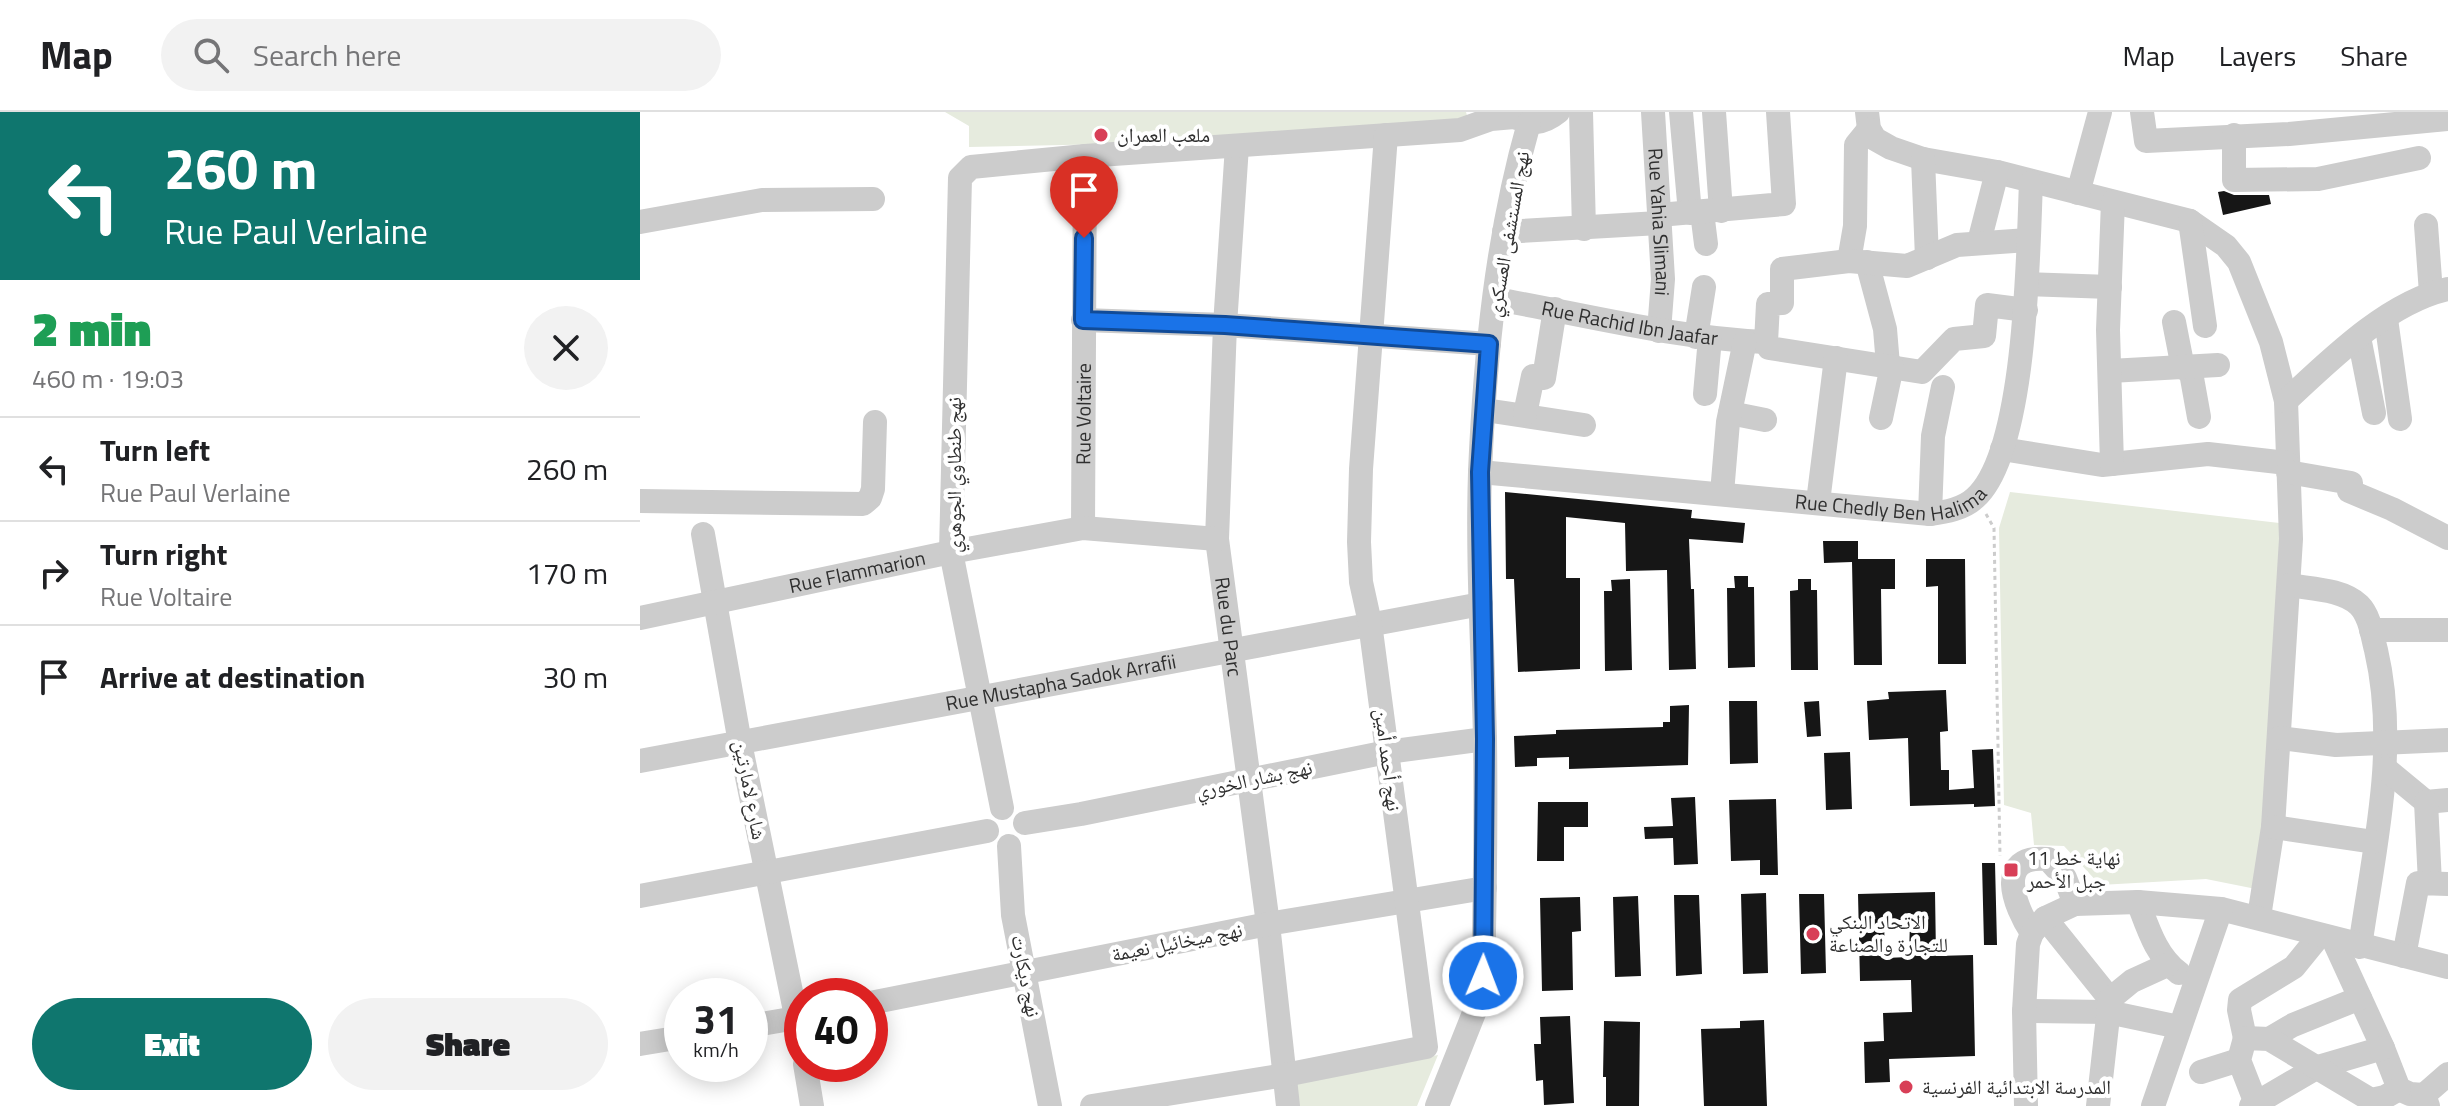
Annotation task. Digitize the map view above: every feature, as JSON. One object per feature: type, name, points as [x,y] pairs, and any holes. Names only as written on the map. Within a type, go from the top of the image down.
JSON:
[{"type":"street","points":[[1085,156],[1460,130],[1491,119],[1549,119],[1558,112]]},
{"type":"street","points":[[1581,112],[1584,229]]},
{"type":"street","points":[[1635,112],[1661,112]]},
{"type":"street","name":"Rue Yahia Slimani","points":[[1653,112],[1663,279],[1659,331]]},
{"type":"street","points":[[1681,112],[1704,212]]},
{"type":"street","points":[[1706,244],[1704,212],[1714,112]]},
{"type":"street","points":[[1504,232],[1584,229],[1784,204],[1778,112]]},
{"type":"street","points":[[2078,193],[2100,112]]},
{"type":"street","points":[[2142,112],[2146,141],[2234,135],[2288,123],[2439,117]]},
{"type":"street","name":"نهج المستشفى العسكري","points":[[1437,1106],[1479,998],[1483,976],[1485,739],[1480,472],[1489,344],[1513,178],[1517,117]]},
{"type":"street","points":[[1868,120],[1875,139],[1923,159],[1997,172],[2190,221],[2226,246],[2239,262],[2271,342],[2286,401],[2291,539],[2273,827],[2259,917]]},
{"type":"street","points":[[1868,120],[1856,145],[1855,226],[1858,262],[1885,329],[1890,365],[1881,418]]},
{"type":"street","name":"نهج أحمد أمين","points":[[1092,1106],[1285,1075],[1426,1047],[1370,623],[1361,582],[1359,542],[1386,135]]},
{"type":"street","points":[[2234,135],[2234,180],[2318,179],[2419,158]]},
{"type":"street","name":"Rue du Parc","points":[[1237,146],[1225,325],[1217,539],[1268,924],[1288,1106]]},
{"type":"street","name":"نهج طنطاوي الجوهري","points":[[1002,808],[951,552],[958,185],[960,178],[971,167],[1085,156]]},
{"type":"street","name":"Rue Voltaire","points":[[1083,528],[1085,156]]},
{"type":"street","points":[[1923,159],[1927,258]]},
{"type":"street","points":[[1979,242],[1997,172]]},
{"type":"street","name":"Rue Chedly Ben Halima","points":[[1480,472],[1930,514],[1962,507],[1977,497],[1990,476],[2002,449],[2010,417],[2026,310],[2031,182]]},
{"type":"street","points":[[640,222],[762,200],[873,199]]},
{"type":"street","points":[[2112,464],[2110,287],[2113,202]]},
{"type":"street","points":[[2190,221],[2205,326]]},
{"type":"street","points":[[2286,401],[2359,337],[2440,291],[2426,225]]},
{"type":"street","points":[[1722,493],[1730,413],[1768,304],[1782,303],[1782,269],[1858,262],[1907,266],[1957,245],[2028,240]]},
{"type":"street","points":[[2028,284],[2110,287]]},
{"type":"street","points":[[1704,287],[1705,394]]},
{"type":"street","name":"Rue Rachid Ibn Jaafar","points":[[1496,299],[1659,331],[1703,338],[1756,341],[1769,348],[1922,372],[1954,339],[1984,336],[1987,305],[2026,310]]},
{"type":"street","points":[[1525,414],[1533,376],[1544,378],[1555,309]]},
{"type":"street","points":[[2386,319],[2400,419]]},
{"type":"street","points":[[1083,320],[1225,325],[1489,344]]},
{"type":"street","points":[[2174,322],[2199,417]]},
{"type":"street","points":[[2359,337],[2374,413]]},
{"type":"street","points":[[1818,502],[1836,358]]},
{"type":"street","points":[[2110,371],[2218,365]]},
{"type":"street","points":[[1930,514],[1933,436],[1943,387]]},
{"type":"street","points":[[1485,410],[1584,425]]},
{"type":"street","points":[[1730,413],[1765,420]]},
{"type":"street","points":[[640,501],[863,504],[870,498],[873,489],[875,422]]},
{"type":"street","points":[[2002,449],[2112,464],[2208,454],[2287,467],[2351,483],[2349,491],[2448,538]]},
{"type":"street","name":"Rue Flammarion","points":[[640,618],[951,552],[1083,528],[1217,539]]},
{"type":"street","name":"شارع لامارتين","points":[[703,534],[740,743],[791,978]]},
{"type":"street","points":[[2289,585],[2351,599],[2366,616],[2385,701],[2386,769],[2360,947]]},
{"type":"street","name":"Rue Mustapha Sadok Arrafii","points":[[640,761],[1481,604]]},
{"type":"street","points":[[2371,630],[2448,630]]},
{"type":"street","points":[[2280,738],[2336,745],[2448,740]]},
{"type":"street","name":"نهج بشار الخوري","points":[[1025,823],[1387,752],[1485,739]]},
{"type":"street","points":[[2386,769],[2437,801],[2439,884],[2418,883],[2404,956]]},
{"type":"street","points":[[1002,808],[1016,812],[1025,823],[1021,838],[1009,846],[995,843],[987,831],[990,816],[1002,808]]},
{"type":"street","points":[[2273,827],[2374,842]]},
{"type":"street","points":[[640,896],[987,831]]},
{"type":"street","name":"نهج ديكارت","points":[[1009,846],[1013,915],[1050,1106]]},
{"type":"street","points":[[2075,904],[2065,878],[2048,859],[2033,858],[2021,864],[2012,882],[2021,917],[2039,925],[2109,1006]]},
{"type":"street","name":"نهج ميخائيل نعيمة","points":[[888,999],[1268,924],[1485,888]]},
{"type":"street","points":[[2026,1106],[2024,1011],[2028,944],[2039,925],[2075,904],[2138,902],[2221,909],[2360,947],[2448,967]]},
{"type":"street","points":[[2138,902],[2167,965],[2193,985]]},
{"type":"street","points":[[2153,1106],[2221,909]]},
{"type":"street","points":[[2326,937],[2360,998],[2399,1089],[2426,1101],[2448,1074]]},
{"type":"street","points":[[2326,937],[2294,967],[2240,1000],[2239,1010],[2251,1046],[2255,1105],[2318,1067],[2383,1048]]},
{"type":"street","points":[[2098,1106],[2109,1006],[2132,981],[2167,965]]},
{"type":"street","points":[[2201,1072],[2293,1025],[2360,998]]},
{"type":"street","points":[[2024,1011],[2109,1006],[2179,1027]]},
{"type":"street","points":[[640,1044],[664,1040]]},
{"type":"street","points":[[2251,1046],[2318,1067],[2370,1103],[2399,1089]]},
{"type":"street","points":[[808,1082],[812,1106]]},
{"type":"path","points":[[1977,497],[1994,528],[2000,856]]},
{"type":"shaded area","name":"ملعب العمران","points":[[945,112],[1466,112],[1468,119],[1111,144],[969,147],[969,126]]},
{"type":"shaded area","points":[[2010,492],[2289,524],[2261,890],[2206,879],[2100,885],[2064,846],[2034,845],[2031,813],[2004,805],[1999,528]]},
{"type":"shaded area","points":[[1438,1055],[1417,1106],[1297,1106],[1295,1084]]},
{"type":"building","points":[[2218,192],[2234,195],[2269,195],[2271,204],[2223,215]]},
{"type":"building","points":[[1505,492],[1692,510],[1691,518],[1745,523],[1743,543],[1689,539],[1696,669],[1669,670],[1667,570],[1626,571],[1625,523],[1566,517],[1566,578],[1580,578],[1580,669],[1518,672],[1514,579],[1506,579]]},
{"type":"building","points":[[1823,541],[1858,541],[1858,559],[1895,559],[1895,589],[1881,589],[1882,665],[1854,665],[1852,562],[1824,563]]},
{"type":"building","points":[[1926,559],[1965,559],[1966,664],[1938,664],[1938,586],[1926,587]]},
{"type":"building","points":[[1734,576],[1748,576],[1748,587],[1754,587],[1755,667],[1728,668],[1727,588],[1735,588]]},
{"type":"building","points":[[1630,579],[1632,670],[1605,671],[1604,591],[1612,591],[1611,580]]},
{"type":"building","points":[[1798,579],[1811,579],[1811,590],[1817,590],[1818,670],[1791,670],[1790,591],[1798,590]]},
{"type":"building","points":[[1946,690],[1948,731],[1940,732],[1941,770],[1949,770],[1949,790],[1974,788],[1972,750],[1993,749],[1995,806],[1910,806],[1908,738],[1869,740],[1867,701],[1889,699],[1888,692]]},
{"type":"building","points":[[1729,701],[1757,701],[1758,763],[1730,764]]},
{"type":"building","points":[[1819,701],[1821,736],[1807,737],[1804,702]]},
{"type":"building","points":[[1689,705],[1688,765],[1569,769],[1569,757],[1537,758],[1537,766],[1515,767],[1514,736],[1556,734],[1556,730],[1663,727],[1663,722],[1670,722],[1670,706]]},
{"type":"building","points":[[1850,752],[1852,809],[1826,810],[1824,753]]},
{"type":"building","points":[[1695,797],[1698,864],[1674,865],[1673,838],[1645,839],[1644,827],[1673,826],[1671,798]]},
{"type":"building","points":[[1776,799],[1778,875],[1760,875],[1760,860],[1731,861],[1729,800]]},
{"type":"building","points":[[1538,802],[1588,802],[1588,827],[1564,827],[1564,861],[1537,861]]},
{"type":"building","points":[[1982,863],[1995,863],[1997,945],[1984,945]]},
{"type":"building","points":[[1935,892],[1936,956],[1973,955],[1975,1056],[1889,1059],[1890,1082],[1865,1083],[1864,1042],[1884,1041],[1883,1013],[1912,1012],[1911,980],[1860,981],[1858,894]],"holes":[[[1884,920],[1910,920],[1909,957],[1885,958]]]},
{"type":"building","points":[[1766,893],[1768,973],[1743,974],[1741,894]]},
{"type":"building","name":"الاتحاد البنكي للتجارة والصناعة","points":[[1799,894],[1824,894],[1826,973],[1801,974]]},
{"type":"building","points":[[1674,895],[1699,895],[1702,974],[1676,976]]},
{"type":"building","points":[[1638,896],[1641,976],[1615,977],[1613,897]]},
{"type":"building","points":[[1580,897],[1581,931],[1572,932],[1573,990],[1542,991],[1540,898]]},
{"type":"building","points":[[1570,1016],[1574,1103],[1544,1105],[1543,1080],[1536,1081],[1534,1044],[1541,1044],[1540,1017]]},
{"type":"building","points":[[1764,1020],[1767,1106],[1704,1106],[1701,1029],[1740,1028],[1740,1021]]},
{"type":"building","points":[[1604,1021],[1640,1022],[1639,1106],[1606,1106]]},
{"type":"place","name":"ملعب العمران","points":[[1101,135]]},
{"type":"place","name":"نهاية خط 11 جبل الأحمر","points":[[2011,870]]},
{"type":"place","name":"الاتحاد البنكي للتجارة والصناعة","points":[[1813,934]]},
{"type":"place","name":"المدرسة الابتدائية الفرنسية","points":[[1906,1087]]},
{"type":"route","points":[[1084,238],[1083,320],[1225,325],[1489,344],[1480,472],[1485,739],[1483,976]]}]
